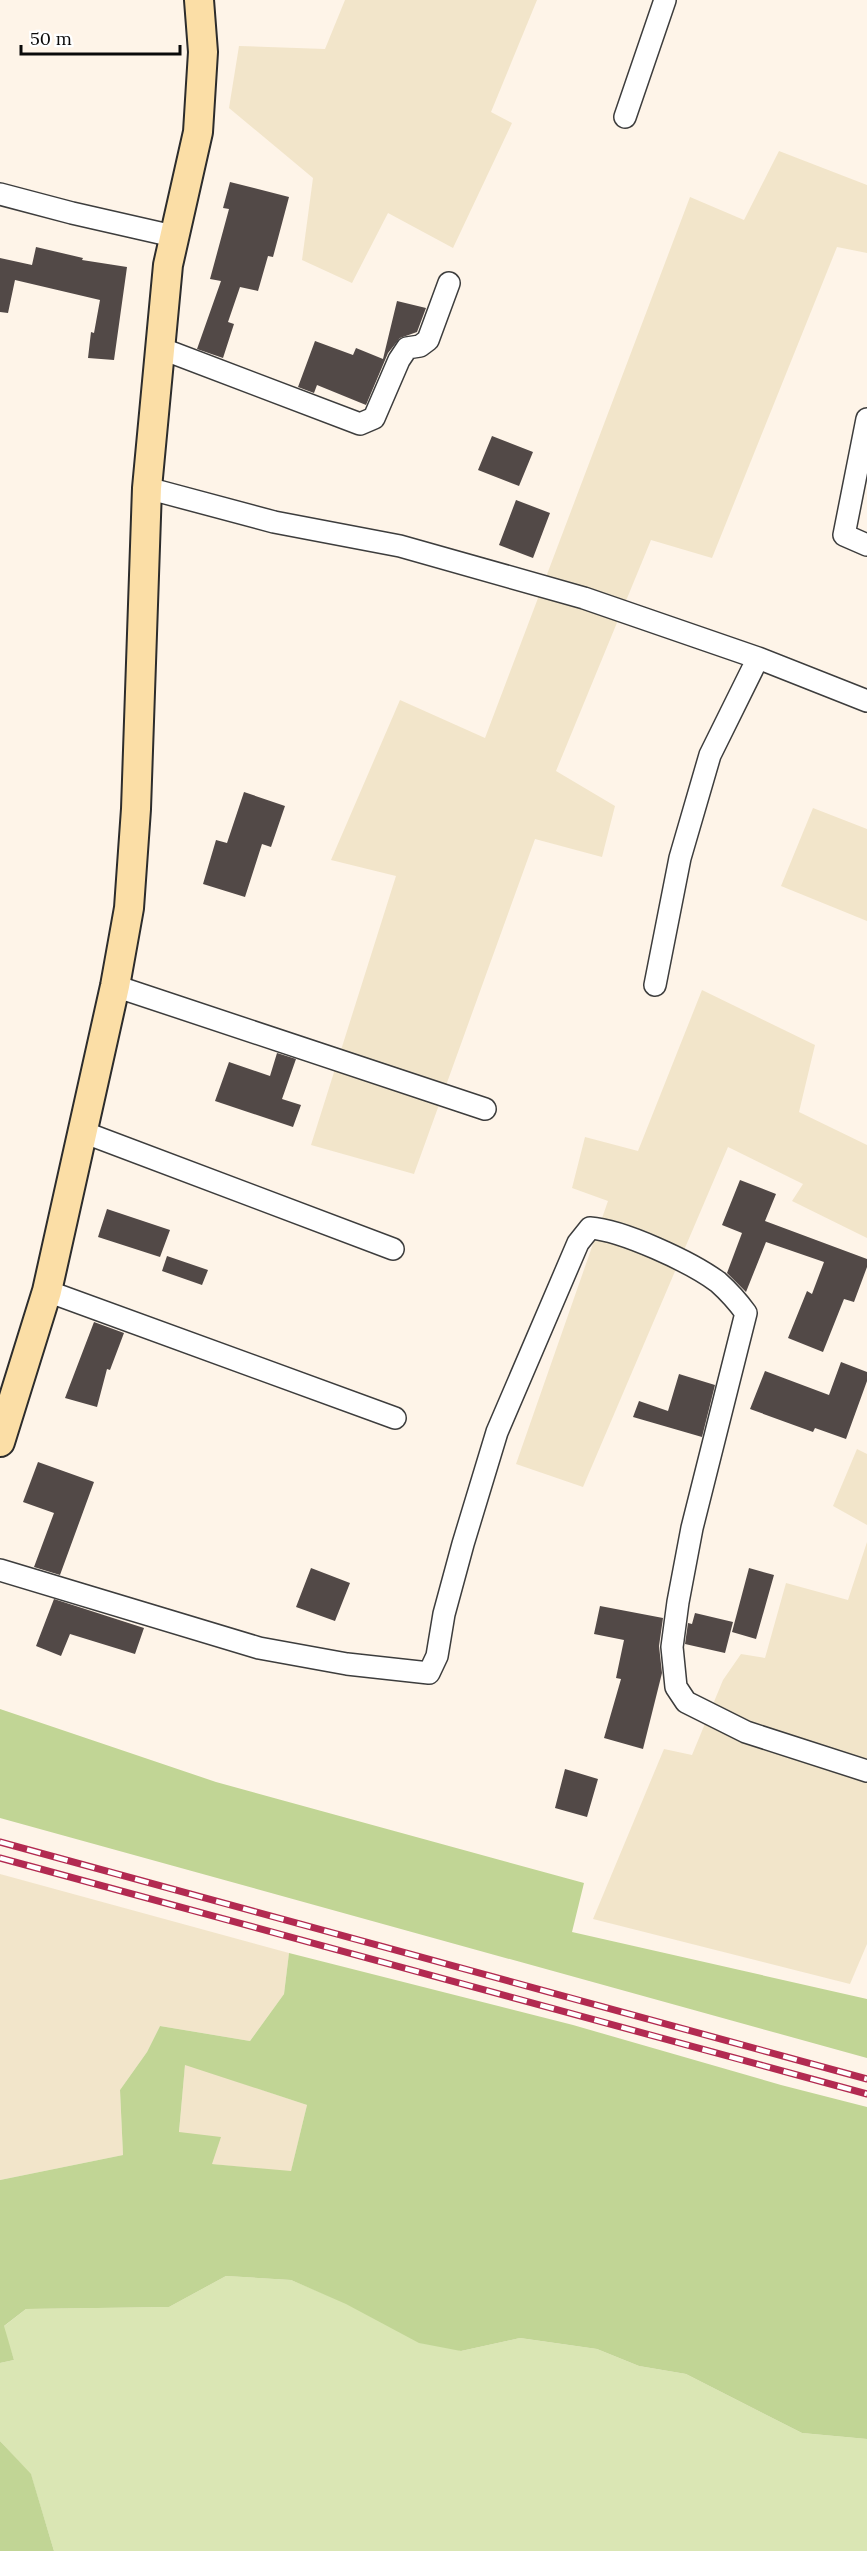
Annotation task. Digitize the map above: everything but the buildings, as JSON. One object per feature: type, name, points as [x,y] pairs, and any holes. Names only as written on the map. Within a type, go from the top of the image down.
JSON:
[{"type":"street","points":[[0,1442],[47,1291],[115,986],[129,908],[136,809],[147,488],[173,236],[198,132],[203,52],[199,0]]},
{"type":"street","points":[[625,117],[665,0]]},
{"type":"street","points":[[0,194],[173,236]]},
{"type":"street","points":[[160,348],[360,424],[374,418],[399,360],[407,348],[420,346],[428,340],[449,283]]},
{"type":"street","points":[[867,419],[844,535],[867,545]]},
{"type":"street","points":[[147,488],[274,522],[412,549],[584,598],[758,658],[867,701]]},
{"type":"street","points":[[655,985],[680,858],[711,756],[758,658]]},
{"type":"street","points":[[115,986],[485,1109]]},
{"type":"street","points":[[83,1132],[393,1249]]},
{"type":"street","points":[[0,1570],[259,1648],[347,1664],[429,1673],[437,1656],[444,1614],[463,1544],[501,1422],[578,1243],[590,1228],[605,1229],[687,1263],[718,1283],[746,1313],[695,1518],[678,1602],[672,1647],[675,1687],[686,1702],[746,1732],[867,1771]]},
{"type":"street","points":[[47,1291],[395,1418]]},
{"type":"shaded area","points":[[345,0],[537,0],[491,112],[512,123],[453,248],[388,213],[352,283],[302,260],[313,178],[229,108],[239,46],[325,49]]},
{"type":"shaded area","points":[[779,151],[867,185],[867,253],[837,247],[712,558],[651,540],[556,771],[615,806],[602,857],[535,839],[414,1174],[311,1145],[396,876],[331,860],[400,700],[485,738],[690,197],[744,220]]},
{"type":"shaded area","points":[[813,808],[867,829],[867,921],[781,886]]},
{"type":"shaded area","points":[[702,990],[815,1045],[799,1112],[867,1145],[867,1238],[792,1201],[803,1184],[728,1147],[583,1487],[516,1464],[608,1201],[572,1188],[585,1137],[638,1151]]},
{"type":"shaded area","points":[[857,1449],[867,1454],[867,1525],[833,1506]]},
{"type":"shaded area","points":[[867,1542],[867,1944],[850,1984],[593,1919],[664,1749],[692,1755],[723,1680],[741,1654],[765,1658],[786,1583],[848,1600]]},
{"type":"shaded area","points":[[0,1874],[289,1953],[284,1994],[250,2041],[160,2026],[147,2052],[120,2090],[123,2155],[0,2180]]},
{"type":"shaded area","points":[[185,2064],[307,2105],[291,2172],[212,2164],[179,2133]]},
{"type":"green space","points":[[0,1709],[216,1782],[584,1883],[572,1932],[867,1999],[867,2058],[0,1818]]},
{"type":"green space","points":[[289,1953],[573,2025],[781,2085],[867,2107],[867,2439],[802,2433],[686,2374],[639,2366],[597,2349],[520,2338],[461,2351],[419,2343],[346,2304],[291,2280],[226,2276],[169,2307],[26,2309],[4,2326],[14,2360],[0,2363],[0,2180],[123,2155],[120,2090],[147,2052],[160,2026],[250,2041],[284,1994]],"holes":[[[185,2065],[307,2105],[291,2171],[212,2164],[221,2137],[179,2132]]]},
{"type":"green space","points":[[226,2276],[291,2280],[461,2351],[520,2338],[597,2349],[639,2366],[686,2374],[802,2433],[867,2439],[867,2551],[54,2551],[31,2475],[0,2441],[0,2363],[14,2360],[3,2327],[26,2309],[169,2307]]},
{"type":"green space","points":[[0,2441],[31,2474],[54,2551],[0,2551]]},
{"type":"railway","points":[[0,1842],[867,2079]]},
{"type":"railway","points":[[0,1858],[867,2094]]}]
